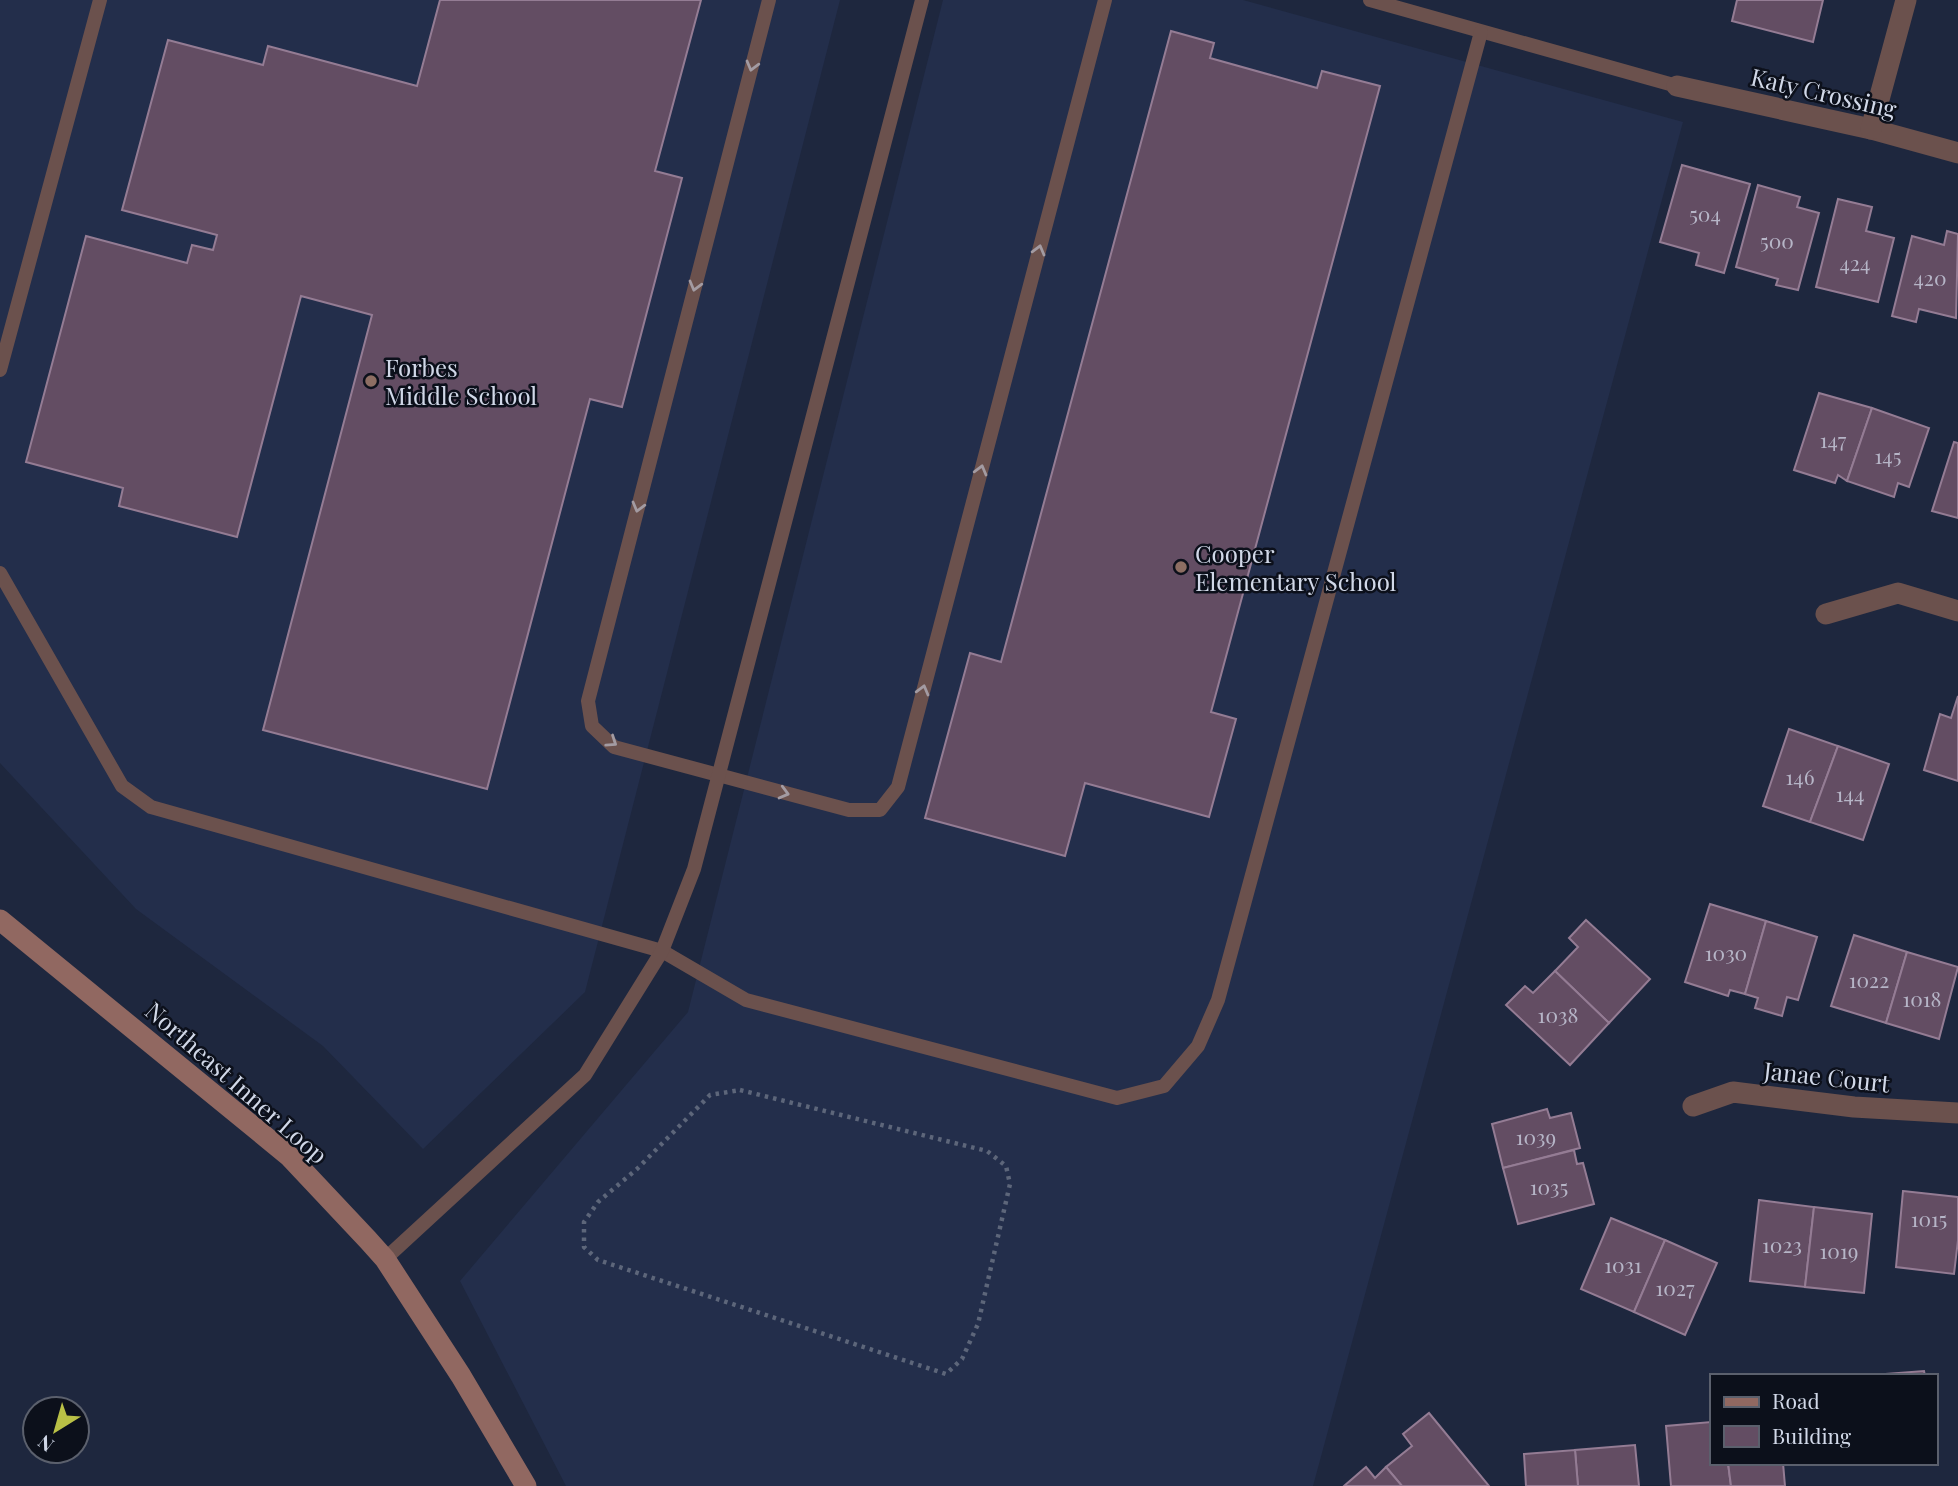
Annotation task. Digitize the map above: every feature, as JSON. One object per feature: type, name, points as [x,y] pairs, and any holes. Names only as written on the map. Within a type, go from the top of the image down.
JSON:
[{"type":"main road","name":"Northeast Inner Loop","points":[[0,920],[289,1156],[384,1259],[461,1376],[526,1486]]},
{"type":"street","points":[[1871,129],[1906,0]]},
{"type":"street","name":"Katy Crossing","points":[[1677,86],[1871,129],[1958,153]]},
{"type":"street","points":[[1826,614],[1898,593],[1958,611]]},
{"type":"street","name":"Janae Court","points":[[1693,1106],[1733,1092],[1854,1107],[1958,1113]]},
{"type":"lane","points":[[0,370],[100,0]]},
{"type":"lane","points":[[769,0],[588,701],[592,726],[614,747],[849,810],[880,810],[898,786],[1105,0]]},
{"type":"lane","points":[[384,1259],[585,1075],[662,951],[694,869],[922,0]]},
{"type":"lane","points":[[1370,0],[1677,86]]},
{"type":"lane","points":[[0,573],[122,786],[151,807],[662,951],[746,1000],[1117,1098],[1164,1086],[1198,1046],[1218,1000],[1481,32]]},
{"type":"path","points":[[740,1090],[986,1151],[1006,1166],[1010,1184],[978,1324],[962,1359],[946,1374],[926,1369],[598,1260],[584,1247],[584,1222],[598,1202],[637,1169],[710,1095],[740,1090]]},
{"type":"shaded area","name":"Forbes Middle School","points":[[0,0],[840,0],[585,992],[423,1149],[323,1046],[136,909],[0,763]]},
{"type":"shaded area","name":"Cooper Elementary School","points":[[943,0],[1243,0],[1683,122],[1313,1486],[566,1486],[460,1281],[688,1012]]},
{"type":"building","points":[[440,0],[701,0],[655,171],[682,178],[622,407],[590,399],[487,789],[263,730],[372,315],[301,296],[237,537],[119,506],[123,488],[26,462],[86,236],[187,263],[192,245],[213,250],[217,235],[122,210],[168,40],[263,65],[268,46],[417,86]]},
{"type":"building","points":[[1737,0],[1823,0],[1813,42],[1732,21]]},
{"type":"building","points":[[1171,31],[1214,43],[1210,58],[1317,88],[1322,71],[1380,86],[1211,712],[1236,719],[1209,817],[1085,783],[1065,856],[925,818],[970,653],[1001,662]]},
{"type":"building","points":[[1682,165],[1750,184],[1724,273],[1696,265],[1699,253],[1660,242]]},
{"type":"building","points":[[1758,185],[1800,197],[1797,207],[1819,213],[1798,290],[1776,285],[1778,279],[1736,267]]},
{"type":"building","points":[[1838,199],[1872,207],[1866,231],[1894,238],[1878,302],[1816,287]]},
{"type":"building","points":[[1947,231],[1958,234],[1956,318],[1919,309],[1916,322],[1892,316],[1912,236],[1944,245]]},
{"type":"building","points":[[1819,393],[1872,408],[1847,481],[1838,475],[1835,483],[1794,470]]},
{"type":"building","points":[[1872,408],[1929,428],[1909,487],[1898,483],[1894,497],[1847,481]]},
{"type":"building","points":[[1954,442],[1958,443],[1958,518],[1932,511]]},
{"type":"building","points":[[1958,696],[1958,781],[1924,770],[1940,714],[1951,718]]},
{"type":"building","points":[[1789,729],[1838,746],[1810,822],[1763,806]]},
{"type":"building","points":[[1838,746],[1889,764],[1863,840],[1810,822]]},
{"type":"building","points":[[1710,904],[1766,921],[1745,994],[1730,990],[1728,996],[1685,982]]},
{"type":"building","points":[[1586,920],[1650,979],[1609,1023],[1555,971],[1578,947],[1569,938]]},
{"type":"building","points":[[1766,921],[1817,937],[1798,1000],[1787,997],[1782,1016],[1755,1008],[1758,998],[1745,994]]},
{"type":"building","points":[[1854,935],[1907,952],[1886,1023],[1831,1006]]},
{"type":"building","points":[[1907,952],[1958,967],[1939,1039],[1886,1023]]},
{"type":"building","points":[[1555,971],[1609,1023],[1570,1065],[1506,1005],[1525,986],[1533,993]]},
{"type":"building","points":[[1547,1109],[1550,1118],[1571,1113],[1580,1148],[1503,1168],[1492,1124]]},
{"type":"building","points":[[1574,1150],[1577,1164],[1583,1163],[1594,1204],[1518,1224],[1503,1168]]},
{"type":"building","points":[[1903,1191],[1958,1197],[1958,1240],[1954,1274],[1896,1267]]},
{"type":"building","points":[[1759,1200],[1814,1207],[1805,1287],[1750,1281]]},
{"type":"building","points":[[1814,1207],[1872,1214],[1864,1293],[1805,1287]]},
{"type":"building","points":[[1611,1218],[1665,1240],[1634,1312],[1581,1289]]},
{"type":"building","points":[[1665,1240],[1717,1263],[1685,1335],[1634,1312]]},
{"type":"building","points":[[1924,1371],[1925,1374],[1884,1374]]},
{"type":"building","points":[[1429,1413],[1489,1486],[1402,1486],[1386,1467],[1412,1446],[1403,1434]]},
{"type":"building","points":[[1710,1422],[1710,1465],[1728,1465],[1731,1486],[1671,1486],[1666,1426]]},
{"type":"building","points":[[1635,1445],[1639,1486],[1578,1486],[1575,1450]]},
{"type":"building","points":[[1575,1450],[1578,1486],[1526,1486],[1524,1454]]},
{"type":"building","points":[[1728,1465],[1783,1465],[1785,1486],[1731,1486]]},
{"type":"building","points":[[1366,1467],[1375,1478],[1386,1467],[1402,1486],[1344,1486]]},
{"type":"place","name":"Forbes Middle School","points":[[371,381]]},
{"type":"place","name":"Cooper Elementary School","points":[[1181,567]]}]
